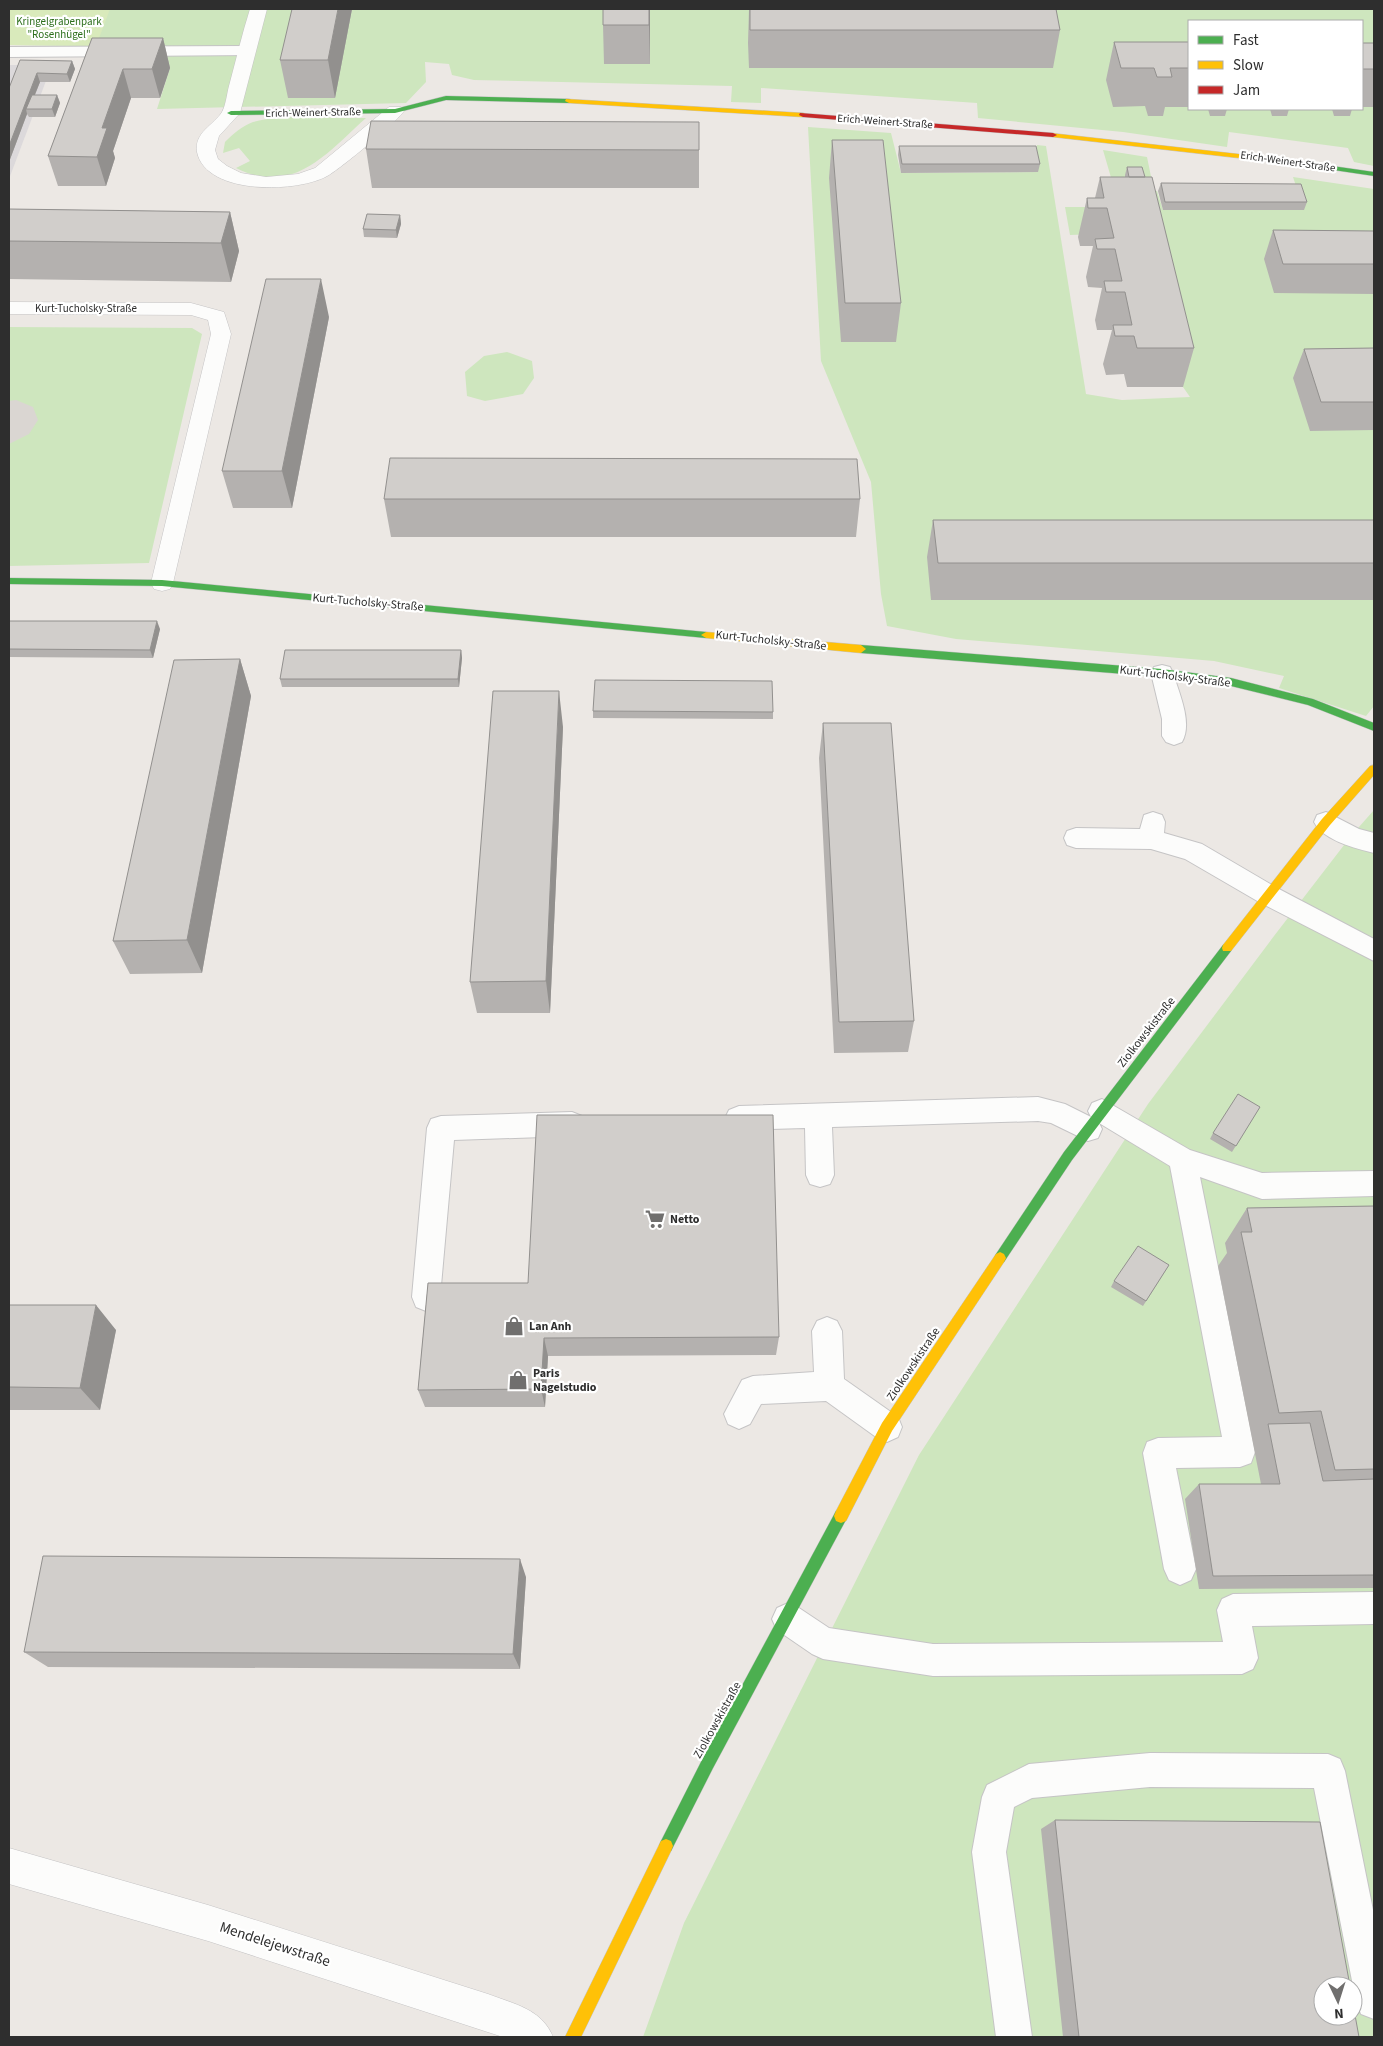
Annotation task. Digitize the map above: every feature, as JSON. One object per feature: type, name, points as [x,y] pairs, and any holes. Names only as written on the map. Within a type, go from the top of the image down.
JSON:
[{"type":"street","points":[[231,113],[258,9]]},
{"type":"street","name":"Erich-Weinert-Straße","points":[[395,111],[322,172],[300,179],[266,183],[236,178],[210,161],[206,150],[210,134],[231,113],[395,111],[446,98],[573,101],[876,120],[1068,142],[1310,164],[1374,174]]},
{"type":"street","name":"Kurt-Tucholsky-Straße","points":[[9,308],[191,309],[217,316],[221,334],[162,583]]},
{"type":"street","name":"Kurt-Tucholsky-Straße","points":[[9,581],[162,583],[880,651],[1162,673],[1231,682],[1310,702],[1374,727]]},
{"type":"street","name":"Ziolkowskistraße","points":[[573,2037],[690,1798],[788,1619],[887,1427],[1068,1156],[1268,895],[1326,822],[1374,769]]},
{"type":"street","name":"Mendelejewstraße","points":[[9,1866],[208,1923],[488,2013],[518,2024],[534,2037]]},
{"type":"lane","points":[[9,52],[246,51]]},
{"type":"lane","points":[[1162,673],[1174,719],[1174,736]]},
{"type":"lane","points":[[1326,822],[1351,836],[1374,843]]},
{"type":"lane","points":[[1076,838],[1120,837],[1152,830],[1194,851],[1268,895],[1374,951]]},
{"type":"lane","points":[[714,1119],[1038,1109],[1095,1120],[1182,1159],[1262,1186],[1374,1183]]},
{"type":"lane","points":[[818,1117],[820,1175]]},
{"type":"lane","points":[[426,1297],[441,1128],[597,1123]]},
{"type":"lane","points":[[1180,1569],[1158,1453],[1240,1452],[1182,1159]]},
{"type":"lane","points":[[827,1331],[830,1386]]},
{"type":"lane","points":[[739,1414],[753,1390],[830,1386],[887,1427]]},
{"type":"lane","points":[[788,1619],[823,1643],[933,1660],[1242,1658],[1233,1610],[1374,1608]]},
{"type":"lane","points":[[1014,2037],[989,1852],[999,1797],[1029,1781],[1150,1770],[1328,1771],[1374,2001]]},
{"type":"shaded area","points":[[9,65],[52,65],[9,179]]},
{"type":"shaded area","points":[[16,400],[33,407],[38,420],[29,434],[9,444],[9,401]]},
{"type":"green space","points":[[9,9],[1374,9],[1374,166],[1354,162],[1348,148],[1229,132],[1227,147],[1123,132],[978,118],[977,103],[761,88],[761,103],[731,102],[732,86],[474,80],[452,75],[449,64],[425,62],[426,82],[406,103],[157,109],[170,68],[96,46],[9,45]]},
{"type":"green space","name":"Kringelgrabenpark \"Rosenhügel\"","points":[[9,9],[110,9],[96,46],[9,45]]},
{"type":"green space","points":[[294,117],[366,118],[323,157],[308,167],[292,174],[275,177],[256,176],[236,168],[250,161],[239,148],[223,153],[225,142],[238,130],[253,122],[265,119]]},
{"type":"green space","points":[[808,127],[891,133],[901,173],[1038,172],[1034,154],[1037,145],[1046,146],[1086,394],[1122,400],[1190,397],[1183,387],[1142,216],[1095,234],[1070,235],[1065,207],[1147,207],[1125,175],[1126,181],[1112,181],[1103,150],[1147,157],[1154,191],[1157,191],[1163,210],[1304,210],[1293,177],[1374,189],[1374,706],[1366,716],[1279,688],[1284,676],[1214,661],[956,639],[887,626],[881,594],[871,482],[821,361]]},
{"type":"green space","points":[[9,327],[192,328],[202,334],[149,563],[9,566]]},
{"type":"green space","points":[[507,352],[532,361],[534,378],[523,394],[485,401],[467,396],[465,372],[484,356]]},
{"type":"green space","points":[[1374,810],[1374,2037],[643,2037],[684,1923],[919,1455],[1148,1104],[1351,836]]},
{"type":"building","points":[[292,9],[338,9],[328,60],[280,60]]},
{"type":"building","points":[[603,9],[649,9],[649,25],[603,25]]},
{"type":"building","points":[[750,9],[1056,9],[1060,30],[750,30]]},
{"type":"building","points":[[92,38],[163,38],[152,69],[123,69],[102,128],[107,128],[97,157],[48,156]]},
{"type":"building","points":[[1114,42],[1188,42],[1188,68],[1170,68],[1172,77],[1157,77],[1154,68],[1121,68]]},
{"type":"building","points":[[1363,43],[1374,43],[1374,69],[1363,69]]},
{"type":"building","points":[[20,60],[72,61],[67,74],[37,73],[9,146],[9,88]]},
{"type":"building","points":[[32,95],[57,95],[52,109],[26,109]]},
{"type":"building","points":[[371,121],[699,122],[699,150],[366,149]]},
{"type":"building","points":[[832,140],[883,140],[901,303],[845,303]]},
{"type":"building","points":[[899,146],[1036,146],[1040,164],[902,164]]},
{"type":"building","points":[[1127,167],[1142,167],[1145,177],[1129,177]]},
{"type":"building","points":[[1100,177],[1152,177],[1194,348],[1137,348],[1134,336],[1115,336],[1113,325],[1132,325],[1125,292],[1106,292],[1104,281],[1122,281],[1115,249],[1097,249],[1095,239],[1114,238],[1107,208],[1088,208],[1087,198],[1104,198]]},
{"type":"building","points":[[1161,183],[1301,184],[1307,202],[1165,202]]},
{"type":"building","points":[[9,209],[230,212],[221,243],[9,241]]},
{"type":"building","points":[[367,214],[400,215],[396,230],[363,229]]},
{"type":"building","points":[[1273,230],[1374,231],[1374,264],[1283,264]]},
{"type":"building","points":[[266,279],[321,279],[282,471],[222,471]]},
{"type":"building","points":[[1374,348],[1374,402],[1321,402],[1304,349]]},
{"type":"building","points":[[390,458],[857,459],[860,499],[384,499]]},
{"type":"building","points":[[933,520],[1374,520],[1374,563],[938,563]]},
{"type":"building","points":[[9,621],[157,621],[150,650],[9,649]]},
{"type":"building","points":[[285,650],[461,650],[458,679],[280,679]]},
{"type":"building","points":[[240,659],[187,940],[113,941],[174,660]]},
{"type":"building","points":[[595,680],[772,681],[773,712],[593,711]]},
{"type":"building","points":[[493,691],[559,691],[546,981],[470,982]]},
{"type":"building","points":[[823,723],[891,723],[914,1021],[839,1022]]},
{"type":"building","points":[[1238,1094],[1260,1107],[1236,1146],[1213,1133]]},
{"type":"building","name":"Netto","points":[[537,1115],[773,1115],[779,1337],[544,1338],[541,1389],[418,1390],[428,1283],[528,1283]]},
{"type":"building","points":[[1374,1206],[1374,1469],[1335,1470],[1321,1411],[1279,1413],[1241,1232],[1252,1232],[1247,1208]]},
{"type":"building","points":[[1138,1246],[1169,1265],[1146,1301],[1114,1281]]},
{"type":"building","points":[[9,1305],[96,1305],[80,1388],[9,1387]]},
{"type":"building","points":[[1310,1423],[1323,1481],[1374,1479],[1374,1575],[1213,1576],[1199,1484],[1280,1484],[1268,1424]]},
{"type":"building","points":[[43,1556],[520,1559],[513,1654],[24,1652]]},
{"type":"building","points":[[1055,1820],[1320,1822],[1348,1976],[1313,1976],[1313,2026],[1357,2026],[1359,2037],[1079,2037]]},
{"type":"traffic: fast","points":[[231,113],[395,111],[446,98],[569,101]]},
{"type":"traffic: fast","points":[[1300,163],[1374,174]]},
{"type":"traffic: fast","points":[[9,581],[162,583],[706,635]]},
{"type":"traffic: fast","points":[[861,649],[1162,673],[1231,682],[1310,702],[1374,727]]},
{"type":"traffic: fast","points":[[1000,1258],[1068,1156],[1227,948]]},
{"type":"traffic: fast","points":[[666,1846],[708,1763],[841,1516]]},
{"type":"traffic: slow","points":[[569,101],[803,115]]},
{"type":"traffic: slow","points":[[1053,135],[1300,163]]},
{"type":"traffic: slow","points":[[706,635],[861,649]]},
{"type":"traffic: slow","points":[[1227,948],[1326,822],[1374,769]]},
{"type":"traffic: slow","points":[[841,1516],[887,1427],[1000,1258]]},
{"type":"traffic: slow","points":[[573,2037],[666,1846]]},
{"type":"traffic: jam","points":[[803,115],[1053,135]]},
{"type":"place","name":"Netto","points":[[655,1219]]},
{"type":"place","name":"Lan Anh","points":[[514,1326]]},
{"type":"place","name":"Paris Nagelstudio","points":[[518,1380]]}]
